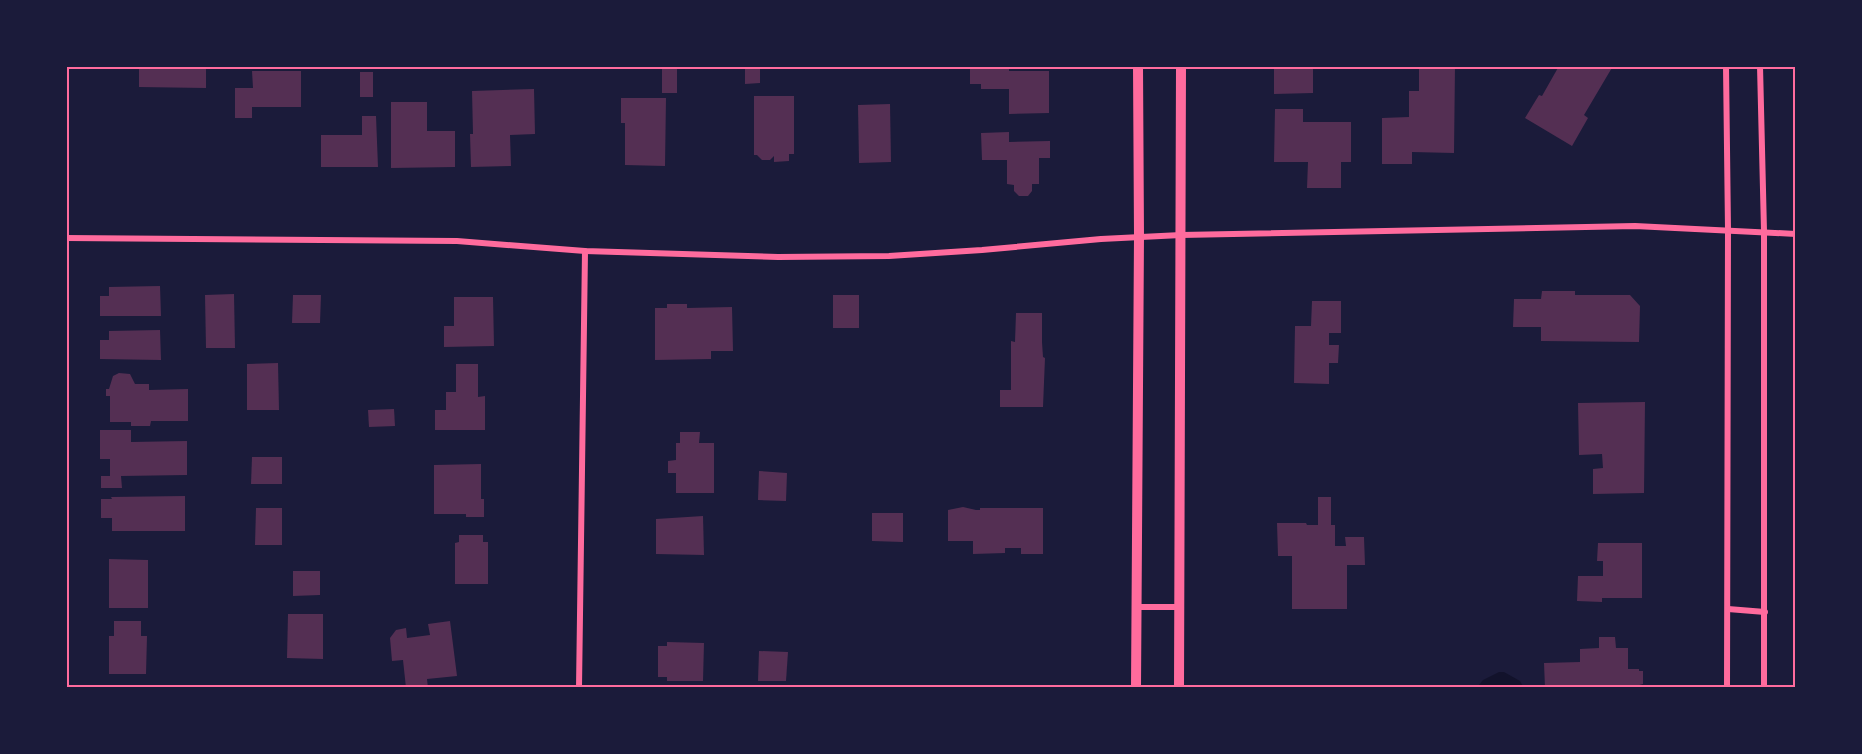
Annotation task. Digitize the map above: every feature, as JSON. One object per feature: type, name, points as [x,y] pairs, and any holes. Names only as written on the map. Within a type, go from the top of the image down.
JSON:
[{"type":"street","points":[[1136,688],[1138,66]]},
{"type":"street","points":[[1179,688],[1181,66]]},
{"type":"street","points":[[1726,66],[1727,688]]},
{"type":"street","points":[[1760,66],[1764,231],[1764,688]]},
{"type":"street","points":[[66,238],[435,240],[585,250],[778,257],[889,256],[1139,236],[1181,235],[1635,226],[1796,234]]},
{"type":"street","points":[[579,688],[585,250]]},
{"type":"street","points":[[1136,607],[1179,607]]},
{"type":"street","points":[[1728,609],[1765,612]]},
{"type":"shaded area","points":[[1504,672],[1520,681],[1524,688],[1480,688],[1479,685],[1483,680]]},
{"type":"building","points":[[139,66],[206,66],[206,88],[139,87]]},
{"type":"building","points":[[662,66],[677,67],[677,93],[662,93]]},
{"type":"building","points":[[745,66],[760,66],[760,83],[745,84]]},
{"type":"building","points":[[970,66],[1009,66],[1009,71],[1049,71],[1049,113],[1009,114],[1009,89],[981,89],[981,84],[970,84]]},
{"type":"building","points":[[1274,66],[1313,66],[1313,93],[1274,94]]},
{"type":"building","points":[[1419,66],[1455,66],[1454,153],[1412,152],[1412,164],[1382,164],[1382,118],[1409,117],[1409,91],[1419,91]]},
{"type":"building","points":[[1559,66],[1613,66],[1584,115],[1588,118],[1572,146],[1525,118],[1539,95],[1542,96]]},
{"type":"building","points":[[252,71],[301,71],[301,107],[252,107],[252,118],[235,118],[235,88],[253,88]]},
{"type":"building","points":[[360,72],[373,72],[373,97],[360,97]]},
{"type":"building","points":[[534,89],[535,134],[510,135],[511,166],[471,167],[472,91]]},
{"type":"building","points":[[754,96],[794,96],[794,154],[789,154],[789,161],[774,162],[774,156],[770,160],[762,160],[754,155]]},
{"type":"building","points":[[621,98],[666,98],[665,166],[625,165],[625,123],[621,123]]},
{"type":"building","points":[[391,102],[427,102],[427,131],[455,131],[455,167],[391,168]]},
{"type":"building","points":[[890,104],[891,162],[859,163],[858,105]]},
{"type":"building","points":[[1275,109],[1303,109],[1303,122],[1351,122],[1351,162],[1341,162],[1341,188],[1307,188],[1308,162],[1274,162]]},
{"type":"building","points":[[362,116],[376,116],[378,167],[321,167],[321,135],[362,135]]},
{"type":"building","points":[[1009,132],[1009,142],[1050,141],[1050,158],[1039,158],[1039,184],[1032,184],[1032,191],[1028,196],[1019,196],[1014,191],[1014,185],[1007,184],[1007,160],[982,160],[981,133]]},
{"type":"building","points":[[160,286],[161,316],[100,316],[100,296],[109,296],[109,287]]},
{"type":"building","points":[[1542,291],[1575,291],[1575,295],[1630,295],[1640,306],[1639,342],[1541,341],[1541,327],[1513,327],[1514,299],[1541,299]]},
{"type":"building","points":[[234,294],[235,348],[206,348],[205,295]]},
{"type":"building","points":[[293,295],[321,295],[320,323],[292,323]]},
{"type":"building","points":[[833,295],[859,295],[859,328],[833,328]]},
{"type":"building","points":[[454,297],[493,297],[494,346],[444,347],[444,326],[454,326]]},
{"type":"building","points":[[1312,301],[1341,301],[1341,333],[1329,333],[1329,345],[1339,345],[1338,363],[1329,363],[1329,384],[1294,383],[1295,326],[1311,326]]},
{"type":"building","points":[[667,304],[687,304],[687,308],[732,307],[733,351],[711,351],[711,359],[655,360],[655,308],[667,308]]},
{"type":"building","points":[[1016,313],[1042,313],[1043,357],[1045,358],[1043,407],[1000,407],[1000,390],[1011,390],[1011,341],[1015,342]]},
{"type":"building","points":[[160,330],[161,360],[100,359],[100,340],[109,340],[109,331]]},
{"type":"building","points":[[278,363],[279,410],[247,410],[247,364]]},
{"type":"building","points":[[456,364],[478,364],[478,397],[485,396],[485,430],[435,430],[435,410],[446,410],[446,392],[456,392]]},
{"type":"building","points":[[119,373],[130,374],[135,384],[149,384],[149,390],[188,389],[188,421],[151,421],[150,426],[131,426],[131,422],[110,422],[110,396],[106,396],[106,389],[109,389],[113,376]]},
{"type":"building","points":[[1645,402],[1644,493],[1593,494],[1593,469],[1603,468],[1602,454],[1579,455],[1578,403]]},
{"type":"building","points":[[394,409],[395,426],[369,427],[368,410]]},
{"type":"building","points":[[100,430],[131,430],[131,442],[187,441],[187,475],[121,476],[122,488],[101,488],[101,476],[110,476],[110,459],[100,459]]},
{"type":"building","points":[[680,432],[700,432],[699,443],[714,443],[714,493],[676,493],[676,473],[668,473],[668,461],[676,460],[676,443],[680,443]]},
{"type":"building","points":[[252,457],[282,457],[282,484],[251,484]]},
{"type":"building","points":[[481,464],[481,499],[484,499],[484,517],[466,517],[466,514],[434,514],[434,465]]},
{"type":"building","points":[[759,471],[787,473],[786,501],[758,500]]},
{"type":"building","points":[[185,496],[185,531],[112,531],[112,518],[101,518],[101,499]]},
{"type":"building","points":[[1318,497],[1331,497],[1331,525],[1335,525],[1335,546],[1346,546],[1345,537],[1364,537],[1365,565],[1347,565],[1347,609],[1292,609],[1292,556],[1278,556],[1277,523],[1318,525]]},
{"type":"building","points":[[963,507],[976,510],[980,508],[1043,508],[1043,554],[1021,554],[1021,548],[1005,548],[1005,553],[973,554],[973,541],[948,541],[948,510]]},
{"type":"building","points":[[256,508],[282,508],[282,545],[255,545]]},
{"type":"building","points":[[872,513],[903,513],[903,542],[872,541]]},
{"type":"building","points":[[703,516],[704,555],[656,554],[656,519]]},
{"type":"building","points":[[459,535],[483,535],[483,542],[488,542],[488,584],[455,584],[455,543],[459,542]]},
{"type":"building","points":[[1598,543],[1642,543],[1642,598],[1602,598],[1602,602],[1577,601],[1578,576],[1603,576],[1603,561],[1597,561]]},
{"type":"building","points":[[109,559],[148,560],[148,608],[109,608]]},
{"type":"building","points":[[293,571],[320,571],[320,595],[293,596]]},
{"type":"building","points":[[288,614],[323,614],[323,659],[287,658]]},
{"type":"building","points":[[114,621],[141,621],[141,636],[147,636],[146,674],[109,674],[109,636],[114,636]]},
{"type":"building","points":[[450,621],[457,676],[427,679],[428,688],[406,688],[403,660],[392,661],[390,638],[396,630],[406,628],[407,638],[430,635],[428,624]]},
{"type":"building","points":[[1599,637],[1615,637],[1616,648],[1628,648],[1628,669],[1643,671],[1643,684],[1628,688],[1545,688],[1544,663],[1580,662],[1580,649],[1599,648]]},
{"type":"building","points":[[667,642],[704,643],[703,681],[667,681],[667,677],[658,677],[658,646],[667,646]]},
{"type":"building","points":[[759,651],[788,652],[786,681],[758,681]]}]
